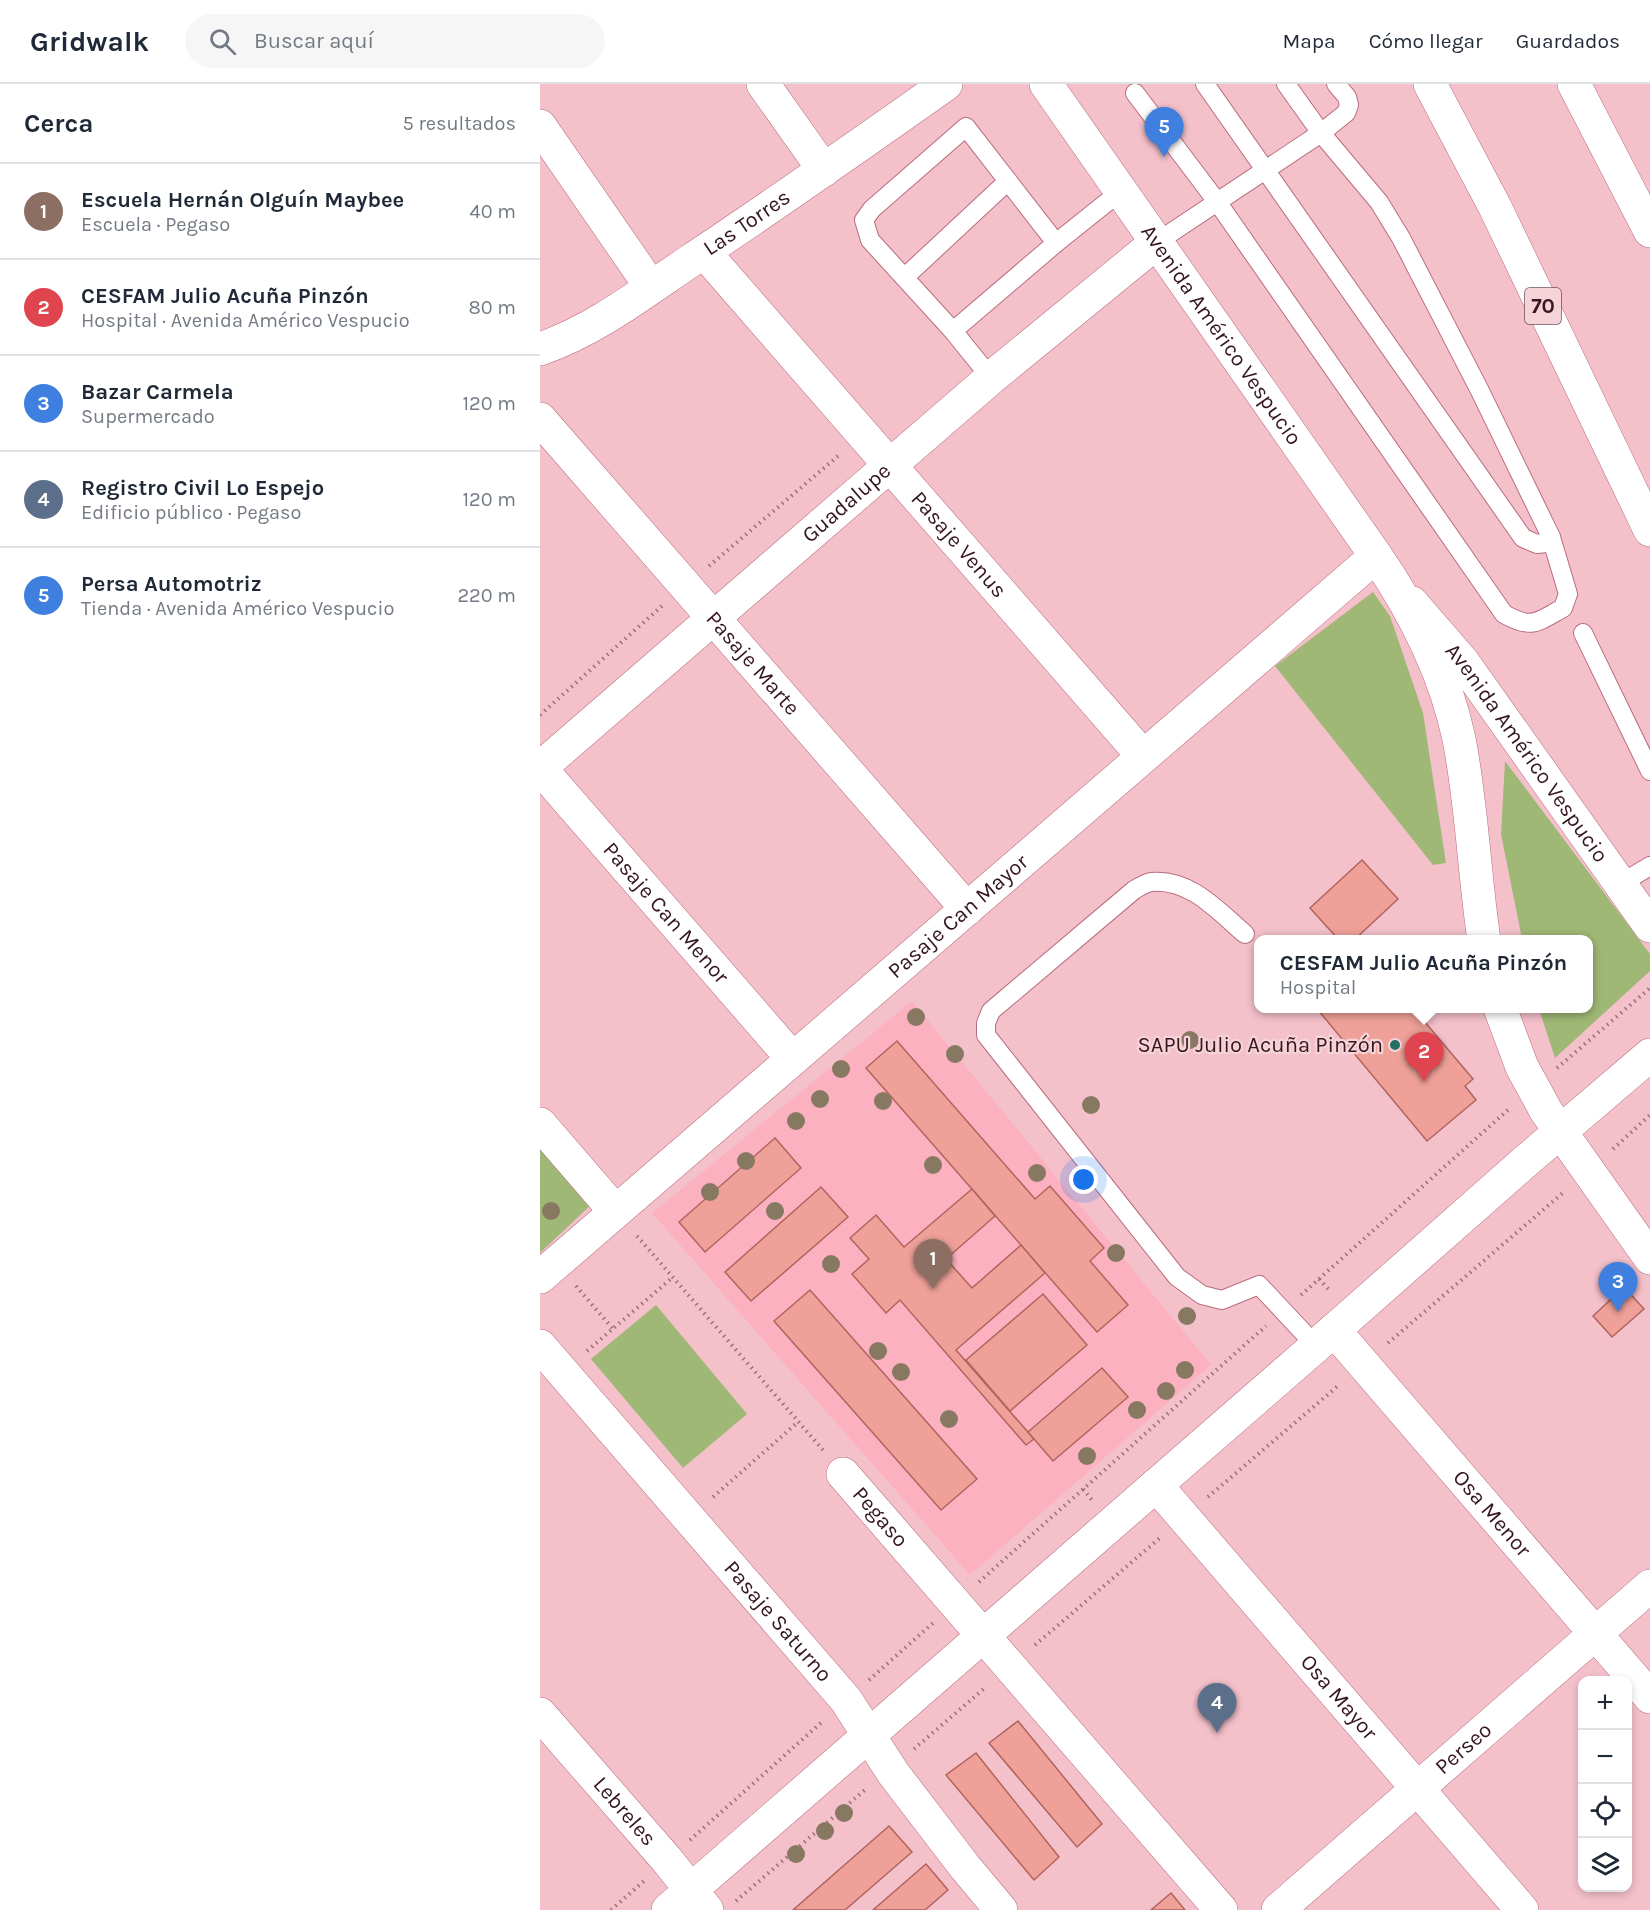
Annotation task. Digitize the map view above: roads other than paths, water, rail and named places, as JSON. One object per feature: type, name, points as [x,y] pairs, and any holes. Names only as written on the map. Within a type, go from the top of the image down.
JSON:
[{"type":"main road","points":[[763,84],[824,170]]},
{"type":"main road","name":"Las Torres","points":[[540,349],[591,327],[824,170],[946,84]]},
{"type":"main road","name":"Avenida Américo Vespucio","points":[[1046,84],[1397,586],[1463,662],[1650,926]]},
{"type":"main road","name":"70","points":[[1430,84],[1495,207],[1650,530]]},
{"type":"main road","points":[[1574,84],[1650,231]]},
{"type":"main road","points":[[540,126],[651,287]]},
{"type":"main road","name":"Guadalupe","points":[[540,768],[991,378],[1157,242]]},
{"type":"main road","name":"Pasaje Venus","points":[[704,252],[1143,756]]},
{"type":"main road","name":"Pasaje Marte","points":[[540,419],[967,909]]},
{"type":"main road","name":"Pasaje Can Mayor","points":[[540,1277],[1376,556]]},
{"type":"main road","name":"Avenida Américo Vespucio","points":[[1397,586],[1435,664],[1458,737],[1484,935]]},
{"type":"main road","name":"Pasaje Can Menor","points":[[540,768],[792,1058]]},
{"type":"main road","points":[[1502,1013],[1513,1045],[1533,1088],[1560,1132],[1650,1258]]},
{"type":"main road","points":[[688,1903],[867,1735],[1650,1055]]},
{"type":"main road","points":[[540,1124],[615,1211]]},
{"type":"main road","name":"Osa Menor","points":[[1325,1338],[1596,1634],[1650,1697]]},
{"type":"main road","name":"Pasaje Saturno","points":[[540,1346],[846,1700],[893,1773],[964,1867],[1001,1910]]},
{"type":"main road","name":"Pegaso","points":[[843,1474],[1221,1910]]},
{"type":"main road","name":"Osa Mayor","points":[[1156,1485],[1522,1910]]},
{"type":"main road","name":"Perseo","points":[[1278,1910],[1650,1586]]},
{"type":"main road","name":"Lebreles","points":[[540,1714],[667,1860],[688,1903]]},
{"type":"lane","points":[[1205,84],[1524,538],[1537,544],[1546,543],[1551,537]]},
{"type":"lane","points":[[1135,93],[1218,202],[1504,614],[1518,622],[1533,624],[1563,608],[1568,594],[1551,537],[1479,389],[1401,238],[1379,202],[1321,133],[1286,84]]},
{"type":"lane","points":[[1157,242],[1266,171],[1346,113],[1349,105],[1347,97],[1336,84]]},
{"type":"lane","points":[[991,378],[953,331],[870,240],[864,220],[872,209],[966,127],[1056,243]]},
{"type":"lane","points":[[905,277],[1008,181]]},
{"type":"lane","points":[[953,331],[1121,191]]},
{"type":"lane","points":[[1583,633],[1650,771]]},
{"type":"lane","points":[[1620,884],[1650,866]]},
{"type":"lane","points":[[1245,934],[1195,892],[1170,883],[1149,882],[1134,890],[991,1011],[986,1023],[986,1035],[1177,1277],[1202,1295],[1222,1300],[1260,1285],[1284,1311],[1325,1338]]},
{"type":"place","name":"Persa Automotriz","points":[[1164,157]]},
{"type":"place","name":"SAPU Julio Acuña Pinzón","points":[[1395,1045]]},
{"type":"place","name":"CESFAM Julio Acuña Pinzón","points":[[1424,1082]]},
{"type":"place","name":"Escuela Hernán Olguín Maybee","points":[[933,1289]]},
{"type":"place","name":"Bazar Carmela","points":[[1618,1312]]},
{"type":"place","name":"Registro Civil Lo Espejo","points":[[1217,1733]]}]
